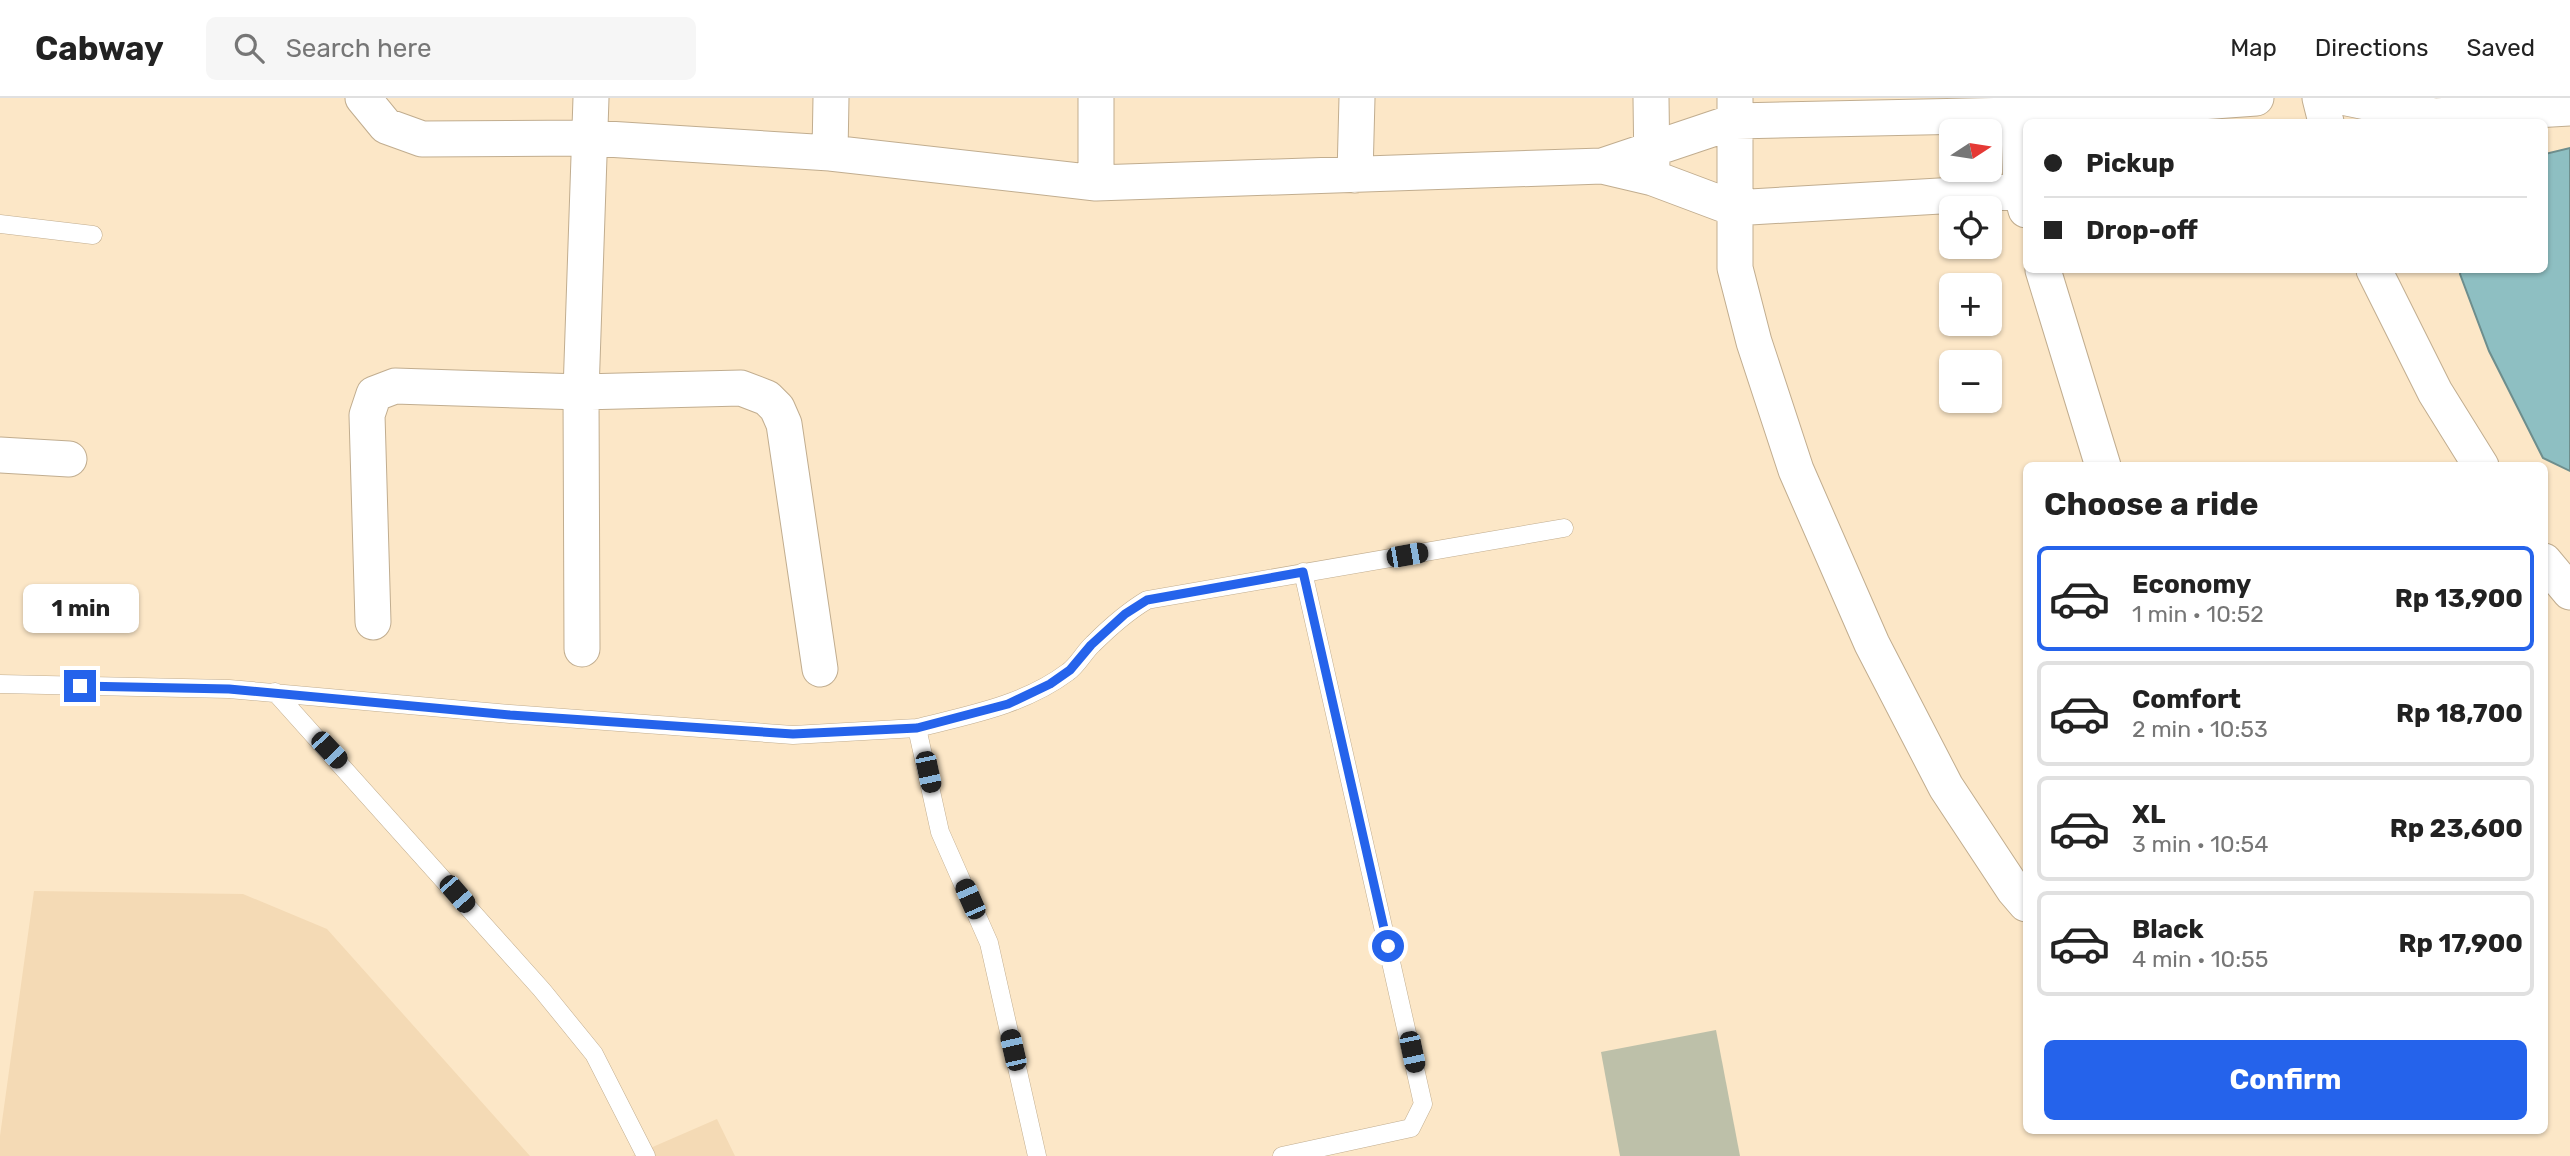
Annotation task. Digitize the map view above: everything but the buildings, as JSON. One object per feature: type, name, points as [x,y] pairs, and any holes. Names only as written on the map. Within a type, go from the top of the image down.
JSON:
[{"type":"street","points":[[363,98],[386,126],[422,139],[591,138],[830,153],[1096,183],[1652,164],[1735,110],[2018,106],[2256,98]]},
{"type":"street","points":[[582,649],[581,392],[591,98]]},
{"type":"street","points":[[830,153],[831,98]]},
{"type":"street","points":[[1096,98],[1096,183]]},
{"type":"street","points":[[1355,175],[1357,98]]},
{"type":"street","points":[[1651,98],[1652,164]]},
{"type":"street","points":[[2320,98],[2325,119]]},
{"type":"street","points":[[2347,98],[2411,113],[2570,108]]},
{"type":"street","points":[[2018,106],[2023,172]]},
{"type":"street","points":[[1735,110],[1735,268],[1754,342],[1796,470],[1872,644],[1946,787],[2023,900]]},
{"type":"street","points":[[1652,164],[1733,208],[2023,198]]},
{"type":"street","points":[[2044,273],[2102,462]]},
{"type":"street","points":[[2376,273],[2435,392],[2478,462]]},
{"type":"street","points":[[373,622],[367,415],[374,394],[395,386],[581,392],[741,388],[754,391],[777,408],[784,424],[820,669]]},
{"type":"street","points":[[0,455],[69,459]]},
{"type":"street","points":[[2548,566],[2570,592]]},
{"type":"lane","points":[[0,224],[93,235]]},
{"type":"lane","points":[[0,684],[275,692],[510,715],[793,734],[917,728],[1008,704],[1050,684],[1070,670],[1091,645],[1125,614],[1147,600],[1564,528]]},
{"type":"lane","points":[[1282,1156],[1411,1128],[1423,1104],[1303,572]]},
{"type":"lane","points":[[275,692],[542,990],[585,1044],[646,1156]]},
{"type":"lane","points":[[917,728],[940,831],[989,943],[1037,1156]]},
{"type":"shaded area","points":[[34,891],[243,894],[327,929],[530,1156],[0,1156],[0,1136]]},
{"type":"shaded area","points":[[717,1119],[735,1156],[632,1156]]},
{"type":"green space","points":[[1716,1030],[1740,1156],[1620,1156],[1601,1052]]},
{"type":"water","points":[[2570,148],[2570,471],[2543,458],[2489,351],[2460,274],[2548,273],[2548,153]]},
{"type":"route","points":[[80,686],[275,692],[510,715],[793,734],[917,728],[1008,704],[1050,684],[1070,670],[1091,645],[1125,614],[1147,600],[1303,572],[1388,946]]}]
